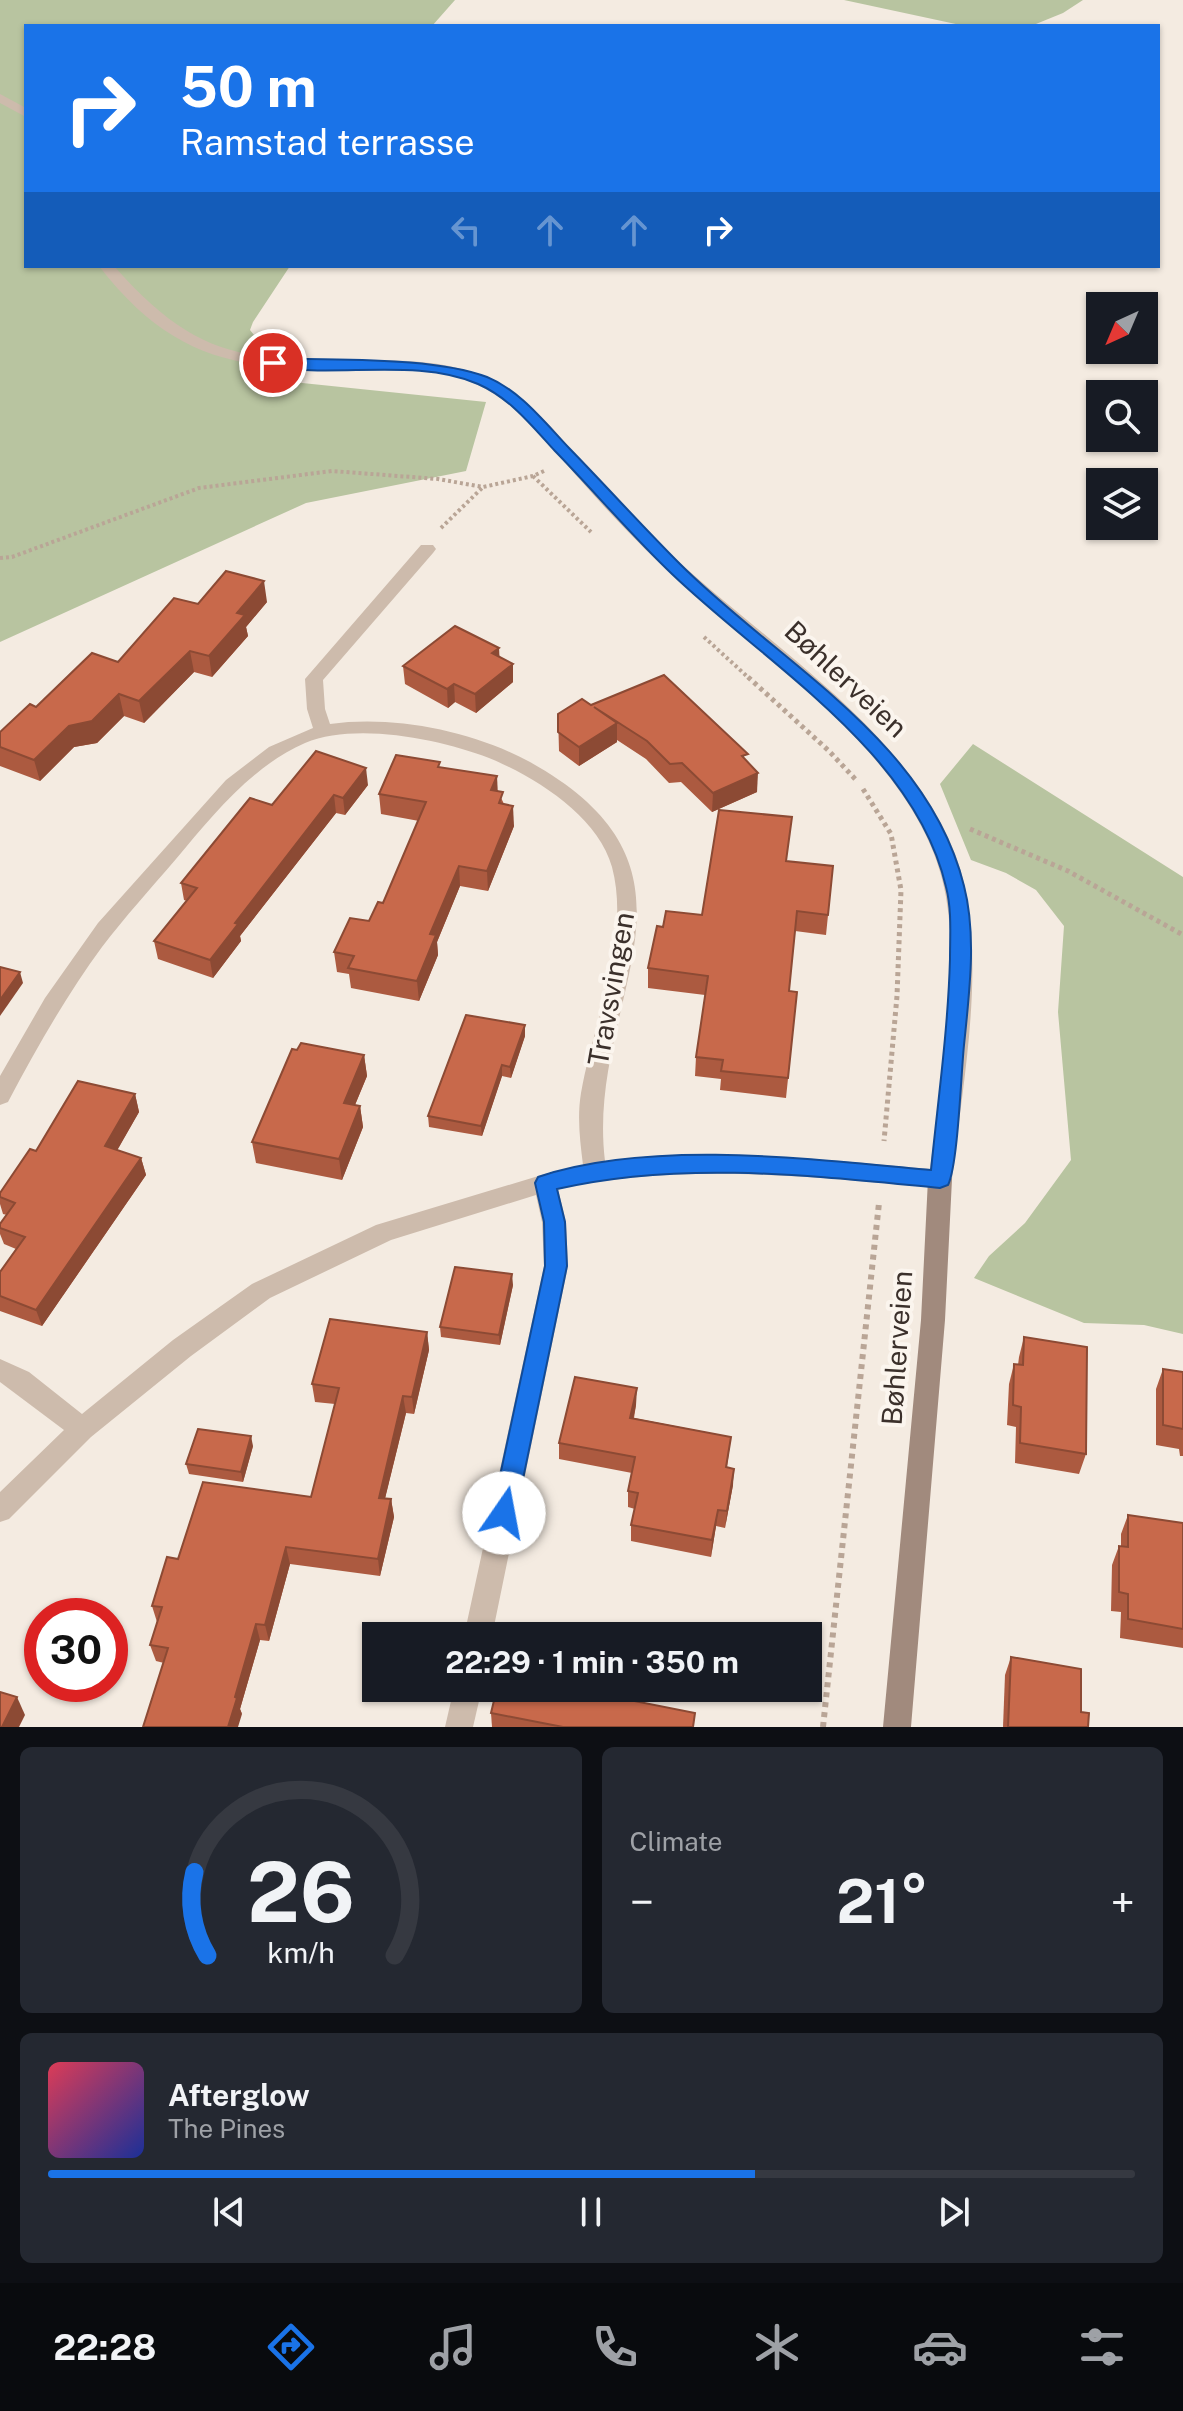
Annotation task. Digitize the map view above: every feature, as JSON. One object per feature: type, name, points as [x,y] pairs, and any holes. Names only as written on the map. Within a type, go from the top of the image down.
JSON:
[{"type":"street","points":[[0,98],[24,112]]},
{"type":"street","name":"Bøhlerveien","points":[[108,268],[169,328],[214,351],[273,363],[441,369],[499,389],[532,414],[677,570],[865,737],[894,767],[930,819],[949,862],[960,923],[958,1002],[940,1179],[933,1320],[897,1727]]},
{"type":"street","points":[[323,731],[316,709],[314,679],[427,549]]},
{"type":"street","name":"Travsvingen","points":[[0,1096],[33,1034],[89,950],[210,805],[247,771],[288,744],[323,731],[378,729],[434,737],[490,751],[545,779],[569,796],[602,832],[622,866],[627,904],[624,943],[592,1097],[590,1130],[595,1172]]},
{"type":"street","points":[[0,1510],[82,1429],[182,1348],[261,1291],[384,1232],[545,1183],[644,1166],[809,1167],[940,1179]]},
{"type":"street","points":[[481,1622],[556,1266],[554,1222],[545,1183]]},
{"type":"street","points":[[0,1370],[20,1380],[82,1429]]},
{"type":"street","points":[[459,1727],[465,1702]]},
{"type":"path","points":[[0,558],[12,557],[199,488],[332,471],[438,479],[483,487],[533,476],[571,459]]},
{"type":"path","points":[[533,476],[596,537]]},
{"type":"path","points":[[427,549],[446,520],[483,487]]},
{"type":"path","points":[[695,629],[829,751],[865,791],[891,834],[899,865],[901,917],[886,1127]]},
{"type":"path","points":[[930,819],[970,829],[1068,871],[1183,935]]},
{"type":"path","points":[[823,1727],[878,1220]]},
{"type":"green space","points":[[0,0],[455,0],[434,24],[24,24],[24,268],[289,268],[253,322],[250,330],[258,340],[245,377],[486,402],[466,471],[306,503],[0,642]]},
{"type":"green space","points":[[844,0],[1083,0],[1063,13],[1036,24],[956,24]]},
{"type":"green space","points":[[973,744],[1183,877],[1183,1334],[1144,1325],[1084,1323],[974,1278],[989,1256],[1025,1223],[1071,1160],[1058,1012],[1064,926],[1036,890],[1006,873],[971,860],[940,784]]},
{"type":"building","points":[[226,571],[264,581],[237,613],[245,615],[209,656],[190,651],[139,701],[119,694],[92,721],[69,726],[34,760],[0,747],[0,732],[30,704],[36,707],[92,653],[118,662],[174,598],[198,604]]},
{"type":"building","points":[[455,626],[499,648],[492,653],[513,664],[475,694],[454,684],[447,689],[403,666]]},
{"type":"building","points":[[664,675],[748,754],[742,756],[758,773],[713,793],[682,763],[670,764],[647,741],[594,707],[617,723],[579,747],[558,732],[558,714],[582,699],[591,705]]},
{"type":"building","points":[[316,751],[366,768],[343,798],[334,795],[210,960],[154,941],[197,888],[181,883],[250,798],[272,805]]},
{"type":"building","points":[[396,755],[440,762],[438,767],[497,776],[491,790],[503,792],[499,803],[513,806],[487,871],[459,866],[430,934],[436,935],[417,981],[348,968],[354,956],[334,952],[350,918],[369,921],[378,902],[383,903],[426,802],[379,794]]},
{"type":"building","points":[[719,810],[792,817],[786,861],[833,866],[828,915],[797,911],[789,991],[797,992],[788,1078],[721,1071],[723,1060],[696,1057],[708,976],[648,968],[657,926],[663,927],[666,911],[702,915]]},
{"type":"building","points":[[0,967],[20,972],[0,1000]]},
{"type":"building","points":[[466,1015],[525,1025],[510,1067],[502,1065],[481,1126],[428,1116]]},
{"type":"building","points":[[301,1043],[364,1055],[344,1103],[360,1106],[339,1159],[252,1142],[292,1049],[297,1050]]},
{"type":"building","points":[[78,1081],[135,1094],[105,1146],[141,1158],[36,1310],[0,1296],[0,1272],[25,1237],[0,1228],[15,1203],[0,1197],[0,1193],[30,1149],[36,1151]]},
{"type":"building","points":[[455,1267],[512,1274],[499,1335],[440,1327]]},
{"type":"building","points":[[330,1319],[427,1332],[412,1397],[403,1396],[379,1498],[391,1499],[378,1559],[286,1547],[265,1625],[256,1624],[228,1727],[143,1727],[168,1648],[150,1645],[162,1607],[152,1606],[167,1557],[178,1559],[203,1482],[311,1497],[339,1388],[312,1384]]},
{"type":"building","points":[[1024,1337],[1087,1347],[1086,1454],[1020,1443],[1021,1407],[1013,1405],[1014,1364],[1023,1365]]},
{"type":"building","points":[[1163,1369],[1183,1372],[1183,1429],[1163,1425]]},
{"type":"building","points":[[575,1377],[637,1388],[630,1418],[731,1437],[726,1467],[734,1469],[727,1511],[718,1510],[712,1540],[631,1525],[638,1493],[628,1491],[635,1457],[559,1443]]},
{"type":"building","points":[[198,1429],[251,1436],[241,1472],[186,1464]]},
{"type":"building","points":[[1128,1515],[1183,1523],[1183,1629],[1128,1619],[1128,1594],[1119,1592],[1119,1546],[1128,1547]]},
{"type":"building","points":[[1011,1657],[1081,1669],[1081,1712],[1089,1713],[1088,1727],[1008,1727]]},
{"type":"building","points":[[0,1692],[17,1697],[2,1727],[0,1727]]},
{"type":"building","points":[[494,1702],[640,1702],[695,1713],[693,1727],[563,1727],[491,1713]]},
{"type":"route","points":[[273,363],[441,369],[483,381],[516,401],[532,414],[592,484],[677,570],[832,705],[894,767],[930,819],[949,862],[956,888],[960,923],[958,1002],[940,1179],[809,1167],[696,1165],[644,1166],[545,1183],[554,1222],[556,1266],[504,1513]]}]
